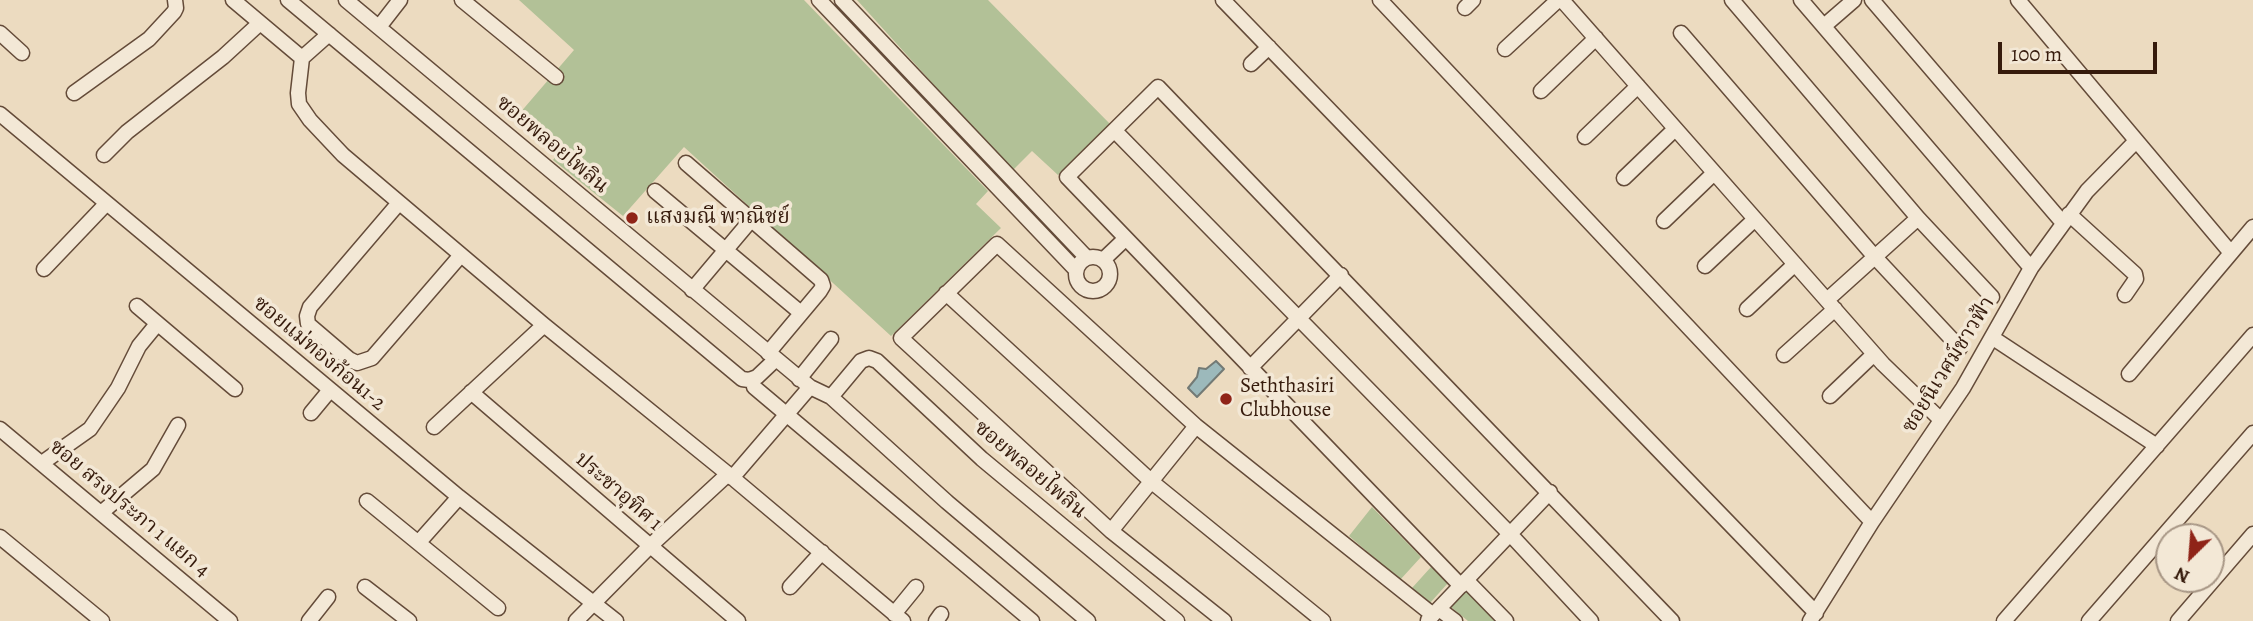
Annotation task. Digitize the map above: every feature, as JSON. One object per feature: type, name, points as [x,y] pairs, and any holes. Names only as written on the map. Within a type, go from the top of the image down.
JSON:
[{"type":"street","points":[[74,93],[149,39],[174,12],[175,0]]},
{"type":"street","points":[[233,0],[302,58]]},
{"type":"street","points":[[288,0],[742,379],[749,380],[757,377],[823,286],[821,280],[686,163]]},
{"type":"street","name":"ซอยพลอยไพลิน","points":[[346,0],[772,356],[805,383],[831,397],[947,502],[1088,621]]},
{"type":"street","points":[[379,27],[400,0]]},
{"type":"street","points":[[463,0],[556,77]]},
{"type":"street","points":[[819,0],[1076,270]]},
{"type":"street","points":[[842,0],[1087,258],[1103,260],[1109,269],[1109,280],[1102,289],[1091,291],[1080,286],[1076,270],[1087,258]]},
{"type":"street","points":[[1380,0],[1872,522]]},
{"type":"street","points":[[1505,49],[1560,0],[1874,354],[1941,421]]},
{"type":"street","points":[[1732,0],[1918,218],[1992,297]]},
{"type":"street","points":[[1801,0],[2031,268]]},
{"type":"street","points":[[1824,26],[1854,0]]},
{"type":"street","points":[[1871,0],[2066,219],[2135,274],[2136,279],[2125,295]]},
{"type":"street","points":[[2018,0],[2231,253]]},
{"type":"street","points":[[1228,2],[1813,617]]},
{"type":"street","points":[[104,155],[127,132],[223,57],[260,23]]},
{"type":"street","points":[[0,33],[22,52]]},
{"type":"street","points":[[1681,33],[1874,257],[1960,348]]},
{"type":"street","points":[[329,34],[302,58],[299,104],[310,120],[343,155],[398,204],[899,618],[916,587]]},
{"type":"street","points":[[1541,91],[1596,38]]},
{"type":"street","points":[[1251,64],[1269,47]]},
{"type":"street","points":[[882,67],[895,56]]},
{"type":"street","points":[[1585,137],[1638,86]]},
{"type":"street","points":[[1506,621],[1464,583],[1250,368],[1067,177],[1158,87],[1672,621]]},
{"type":"street","name":"ซอยแม่ทองก้อน1-2","points":[[0,114],[459,497],[616,621]]},
{"type":"street","points":[[1624,178],[1675,129]]},
{"type":"street","points":[[1115,131],[1510,534],[1591,621]]},
{"type":"street","name":"ซอยนิเวศม์ชาวฟ้า","points":[[1813,617],[1993,338],[2031,268],[2087,191],[2136,141]]},
{"type":"street","points":[[1664,221],[1714,173]]},
{"type":"street","points":[[655,191],[801,313]]},
{"type":"street","points":[[1013,205],[1026,193]]},
{"type":"street","points":[[44,268],[106,204]]},
{"type":"street","points":[[398,204],[310,307],[307,316],[308,324],[349,359],[357,363],[372,358],[461,255]]},
{"type":"street","points":[[1784,355],[1874,257],[1918,218]]},
{"type":"street","points":[[1705,266],[1755,219]]},
{"type":"street","points":[[692,290],[751,220]]},
{"type":"street","points":[[2129,374],[2253,227]]},
{"type":"street","points":[[1103,260],[1125,239]]},
{"type":"street","points":[[1224,621],[1111,531],[901,338],[997,244],[1196,426],[1433,615],[1455,621]]},
{"type":"street","points":[[1747,309],[1795,264]]},
{"type":"street","points":[[1250,368],[1341,275]]},
{"type":"street","points":[[1062,304],[1080,286]]},
{"type":"street","points":[[946,293],[1152,482],[1323,621]]},
{"type":"street","points":[[137,306],[235,389]]},
{"type":"street","points":[[42,463],[90,429],[118,388],[139,346],[157,324]]},
{"type":"street","points":[[434,427],[544,325]]},
{"type":"street","points":[[2004,621],[2253,335]]},
{"type":"street","points":[[1993,338],[2157,446]]},
{"type":"street","points":[[576,621],[649,547],[730,476],[788,414],[831,339]]},
{"type":"street","points":[[1830,396],[1874,354]]},
{"type":"street","name":"ซอยพลอยไพลิน","points":[[831,397],[861,361],[869,358],[877,362],[982,459],[1177,621]]},
{"type":"street","points":[[754,387],[1031,621]]},
{"type":"street","points":[[311,413],[330,390]]},
{"type":"street","name":"ประชาอุทิศ 1","points":[[471,392],[738,621]]},
{"type":"street","points":[[101,513],[153,469],[178,425]]},
{"type":"street","points":[[1111,531],[1196,426]]},
{"type":"street","name":"ซอย สรงประภา 1 แยก 4","points":[[0,429],[230,621]]},
{"type":"street","points":[[2178,523],[2253,433]]},
{"type":"street","points":[[1433,615],[1550,492]]},
{"type":"street","points":[[419,542],[459,497]]},
{"type":"street","points":[[367,501],[498,608]]},
{"type":"street","points":[[2225,562],[2253,534]]},
{"type":"street","points":[[0,537],[102,621]]},
{"type":"street","points":[[2089,621],[2155,549]]},
{"type":"street","points":[[790,587],[822,552]]},
{"type":"street","points":[[365,587],[409,621]]},
{"type":"street","points":[[2178,621],[2199,593]]},
{"type":"street","points":[[309,621],[328,597]]},
{"type":"green space","points":[[519,0],[804,0],[988,191],[976,204],[1001,228],[891,336],[684,147],[623,216],[553,160],[563,146],[519,114],[574,50]]},
{"type":"green space","points":[[857,0],[988,0],[1110,124],[1058,175],[1032,151],[1012,171]]},
{"type":"green space","points":[[1372,507],[1421,557],[1400,580],[1349,536]]},
{"type":"green space","points":[[1431,567],[1448,583],[1430,603],[1412,588]]},
{"type":"green space","points":[[1468,589],[1498,621],[1468,621],[1451,607]]},
{"type":"water","points":[[1216,361],[1224,369],[1197,397],[1188,388],[1197,377],[1199,368],[1206,369]]},
{"type":"place","name":"แสงมณี พาณิชย์","points":[[632,218]]},
{"type":"place","name":"Seththasiri Clubhouse","points":[[1226,399]]}]
